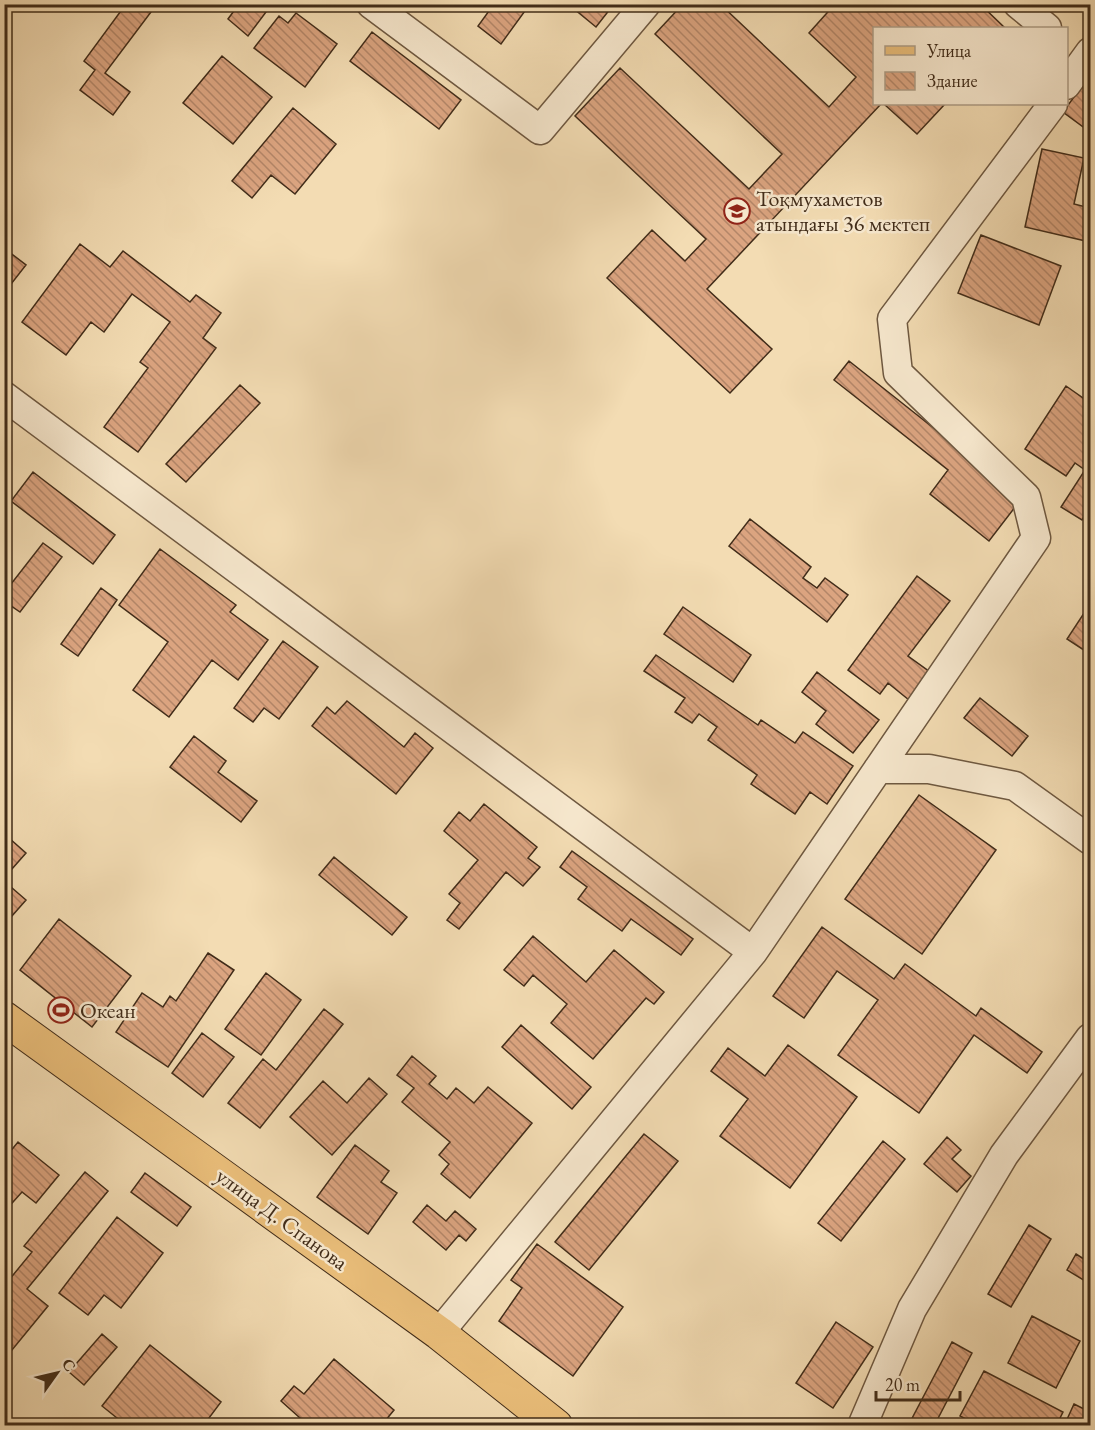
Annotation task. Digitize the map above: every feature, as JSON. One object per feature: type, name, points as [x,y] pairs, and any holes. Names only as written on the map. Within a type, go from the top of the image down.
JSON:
[{"type":"main road","name":"улица Д. Спанова","points":[[4,1018],[439,1333],[556,1425]]},
{"type":"street","points":[[371,4],[540,130],[646,4]]},
{"type":"street","points":[[1018,4],[1046,27]]},
{"type":"street","points":[[1068,81],[1081,53]]},
{"type":"street","points":[[439,1333],[753,952],[1036,538],[1026,497],[898,373],[892,319],[1052,105]]},
{"type":"street","points":[[4,396],[753,952]]},
{"type":"street","points":[[878,769],[928,769],[1015,786],[1090,840]]},
{"type":"street","points":[[862,1425],[918,1299],[1004,1155],[1090,1038]]},
{"type":"building","points":[[126,4],[157,4],[105,73],[130,92],[113,115],[80,90],[95,70],[84,61]]},
{"type":"building","points":[[239,4],[272,4],[248,36],[228,19]]},
{"type":"building","points":[[494,4],[530,4],[501,44],[478,26]]},
{"type":"building","points":[[568,4],[614,4],[596,27]]},
{"type":"building","points":[[683,4],[720,4],[829,107],[856,77],[809,33],[835,4],[980,4],[1004,27],[873,27],[873,105],[880,105],[707,289],[772,349],[730,393],[607,278],[652,230],[685,261],[706,239],[575,116],[620,68],[749,189],[782,154],[655,34]]},
{"type":"building","points":[[296,13],[337,44],[305,87],[254,48],[279,16],[288,23]]},
{"type":"building","points":[[372,32],[461,100],[439,129],[350,61]]},
{"type":"building","points":[[222,56],[272,97],[233,144],[183,103]]},
{"type":"building","points":[[1090,75],[1090,132],[1063,112]]},
{"type":"building","points":[[885,105],[944,105],[917,134]]},
{"type":"building","points":[[293,108],[336,144],[295,194],[271,175],[252,198],[232,181]]},
{"type":"building","points":[[1042,149],[1084,158],[1074,204],[1090,208],[1090,242],[1025,227]]},
{"type":"building","points":[[981,235],[1061,266],[1039,325],[958,293]]},
{"type":"building","points":[[80,244],[110,267],[123,251],[190,302],[196,295],[221,313],[203,338],[216,348],[138,452],[104,427],[148,368],[140,362],[170,322],[132,294],[104,332],[91,322],[66,355],[22,322]]},
{"type":"building","points":[[4,248],[26,265],[4,293]]},
{"type":"building","points":[[849,361],[1022,498],[989,541],[930,494],[948,470],[834,380]]},
{"type":"building","points":[[240,385],[260,403],[186,482],[166,464]]},
{"type":"building","points":[[1066,386],[1090,403],[1090,507],[1082,520],[1061,507],[1085,470],[1075,463],[1066,476],[1025,449]]},
{"type":"building","points":[[33,472],[115,535],[93,564],[11,501]]},
{"type":"building","points":[[750,519],[811,567],[803,578],[817,588],[825,578],[848,595],[827,622],[729,546]]},
{"type":"building","points":[[43,543],[62,557],[20,612],[4,601],[4,593]]},
{"type":"building","points":[[160,549],[236,605],[230,612],[268,640],[238,680],[212,660],[169,717],[133,690],[168,642],[119,605]]},
{"type":"building","points":[[917,576],[950,601],[908,656],[930,672],[909,700],[888,683],[880,694],[848,670]]},
{"type":"building","points":[[101,588],[117,600],[78,656],[61,644]]},
{"type":"building","points":[[1090,604],[1090,654],[1067,639]]},
{"type":"building","points":[[683,607],[751,655],[733,682],[664,634]]},
{"type":"building","points":[[283,641],[318,667],[279,719],[264,708],[253,722],[234,708]]},
{"type":"building","points":[[656,655],[758,725],[761,720],[795,743],[803,732],[853,766],[827,804],[810,792],[795,814],[751,784],[757,775],[708,740],[717,727],[699,714],[692,723],[675,712],[685,698],[644,671]]},
{"type":"building","points":[[817,672],[879,720],[853,753],[816,724],[826,711],[802,692]]},
{"type":"building","points":[[980,698],[1028,736],[1012,756],[964,718]]},
{"type":"building","points":[[347,701],[404,747],[415,733],[433,748],[396,794],[312,726],[327,707],[335,714]]},
{"type":"building","points":[[194,736],[226,761],[218,772],[257,801],[241,822],[170,767]]},
{"type":"building","points":[[919,795],[996,850],[922,954],[845,899]]},
{"type":"building","points":[[484,804],[537,847],[528,858],[540,867],[523,886],[506,872],[459,929],[447,920],[460,903],[449,894],[478,860],[444,831],[459,812],[470,821]]},
{"type":"building","points":[[9,838],[26,853],[4,878],[4,843]]},
{"type":"building","points":[[572,851],[693,939],[681,955],[631,919],[622,931],[578,899],[587,887],[560,867]]},
{"type":"building","points":[[334,857],[407,917],[392,935],[319,875]]},
{"type":"building","points":[[4,881],[26,900],[4,925]]},
{"type":"building","points":[[59,919],[131,976],[92,1027],[20,970]]},
{"type":"building","points":[[822,927],[894,979],[905,964],[976,1016],[981,1008],[1042,1052],[1027,1073],[974,1035],[919,1113],[838,1055],[878,1000],[837,971],[804,1018],[773,996]]},
{"type":"building","points":[[533,936],[586,982],[614,950],[664,992],[654,1004],[646,998],[593,1059],[551,1023],[567,1004],[533,975],[524,986],[504,970]]},
{"type":"building","points":[[208,953],[234,970],[168,1067],[116,1032],[142,993],[163,1007],[170,996],[176,1001]]},
{"type":"building","points":[[266,973],[301,1000],[261,1055],[225,1029]]},
{"type":"building","points":[[324,1009],[343,1024],[260,1128],[228,1103],[263,1059],[276,1070]]},
{"type":"building","points":[[521,1025],[591,1087],[572,1109],[502,1047]]},
{"type":"building","points":[[202,1033],[234,1057],[203,1097],[172,1073]]},
{"type":"building","points":[[788,1045],[857,1097],[790,1188],[720,1136],[748,1099],[711,1071],[728,1048],[765,1076]]},
{"type":"building","points":[[412,1056],[436,1076],[429,1084],[447,1099],[456,1088],[474,1103],[488,1087],[532,1123],[470,1198],[441,1174],[449,1164],[439,1155],[450,1142],[402,1102],[414,1088],[397,1075]]},
{"type":"building","points":[[369,1078],[387,1094],[332,1155],[290,1117],[323,1081],[347,1103]]},
{"type":"building","points":[[644,1134],[678,1161],[589,1270],[555,1242]]},
{"type":"building","points":[[947,1137],[961,1150],[952,1159],[971,1176],[957,1192],[924,1164]]},
{"type":"building","points":[[883,1141],[905,1159],[841,1241],[818,1223]]},
{"type":"building","points":[[18,1142],[59,1175],[36,1203],[22,1192],[4,1212],[4,1159]]},
{"type":"building","points":[[355,1145],[389,1171],[381,1182],[397,1193],[368,1234],[317,1197]]},
{"type":"building","points":[[85,1172],[108,1191],[27,1289],[48,1306],[12,1350],[4,1343],[4,1313],[11,1305],[4,1299],[4,1286],[32,1252],[24,1246]]},
{"type":"building","points":[[145,1173],[191,1207],[177,1226],[131,1192]]},
{"type":"building","points":[[427,1205],[446,1221],[455,1211],[476,1229],[466,1241],[459,1235],[446,1250],[413,1222]]},
{"type":"building","points":[[117,1217],[163,1253],[121,1308],[104,1295],[88,1315],[59,1293]]},
{"type":"building","points":[[1029,1225],[1051,1239],[1011,1307],[988,1294]]},
{"type":"building","points":[[537,1244],[623,1307],[573,1376],[499,1321],[522,1288],[511,1280]]},
{"type":"building","points":[[1076,1254],[1090,1263],[1090,1284],[1067,1270]]},
{"type":"building","points":[[1032,1316],[1080,1341],[1056,1388],[1008,1363]]},
{"type":"building","points":[[836,1322],[873,1347],[833,1408],[796,1383]]},
{"type":"building","points":[[102,1334],[117,1347],[84,1385],[69,1372]]},
{"type":"building","points":[[952,1342],[972,1353],[934,1426],[908,1426]]},
{"type":"building","points":[[150,1345],[221,1402],[203,1426],[127,1426],[102,1406]]},
{"type":"building","points":[[334,1359],[394,1410],[381,1426],[309,1426],[281,1401],[294,1386],[304,1394]]},
{"type":"building","points":[[984,1371],[1063,1412],[1056,1426],[979,1426],[960,1416]]},
{"type":"building","points":[[1074,1404],[1090,1412],[1090,1426],[1064,1426]]},
{"type":"place","name":"Тоқмухаметов атындағы 36 мектеп","points":[[737,211]]},
{"type":"place","name":"Океан","points":[[61,1010]]}]
